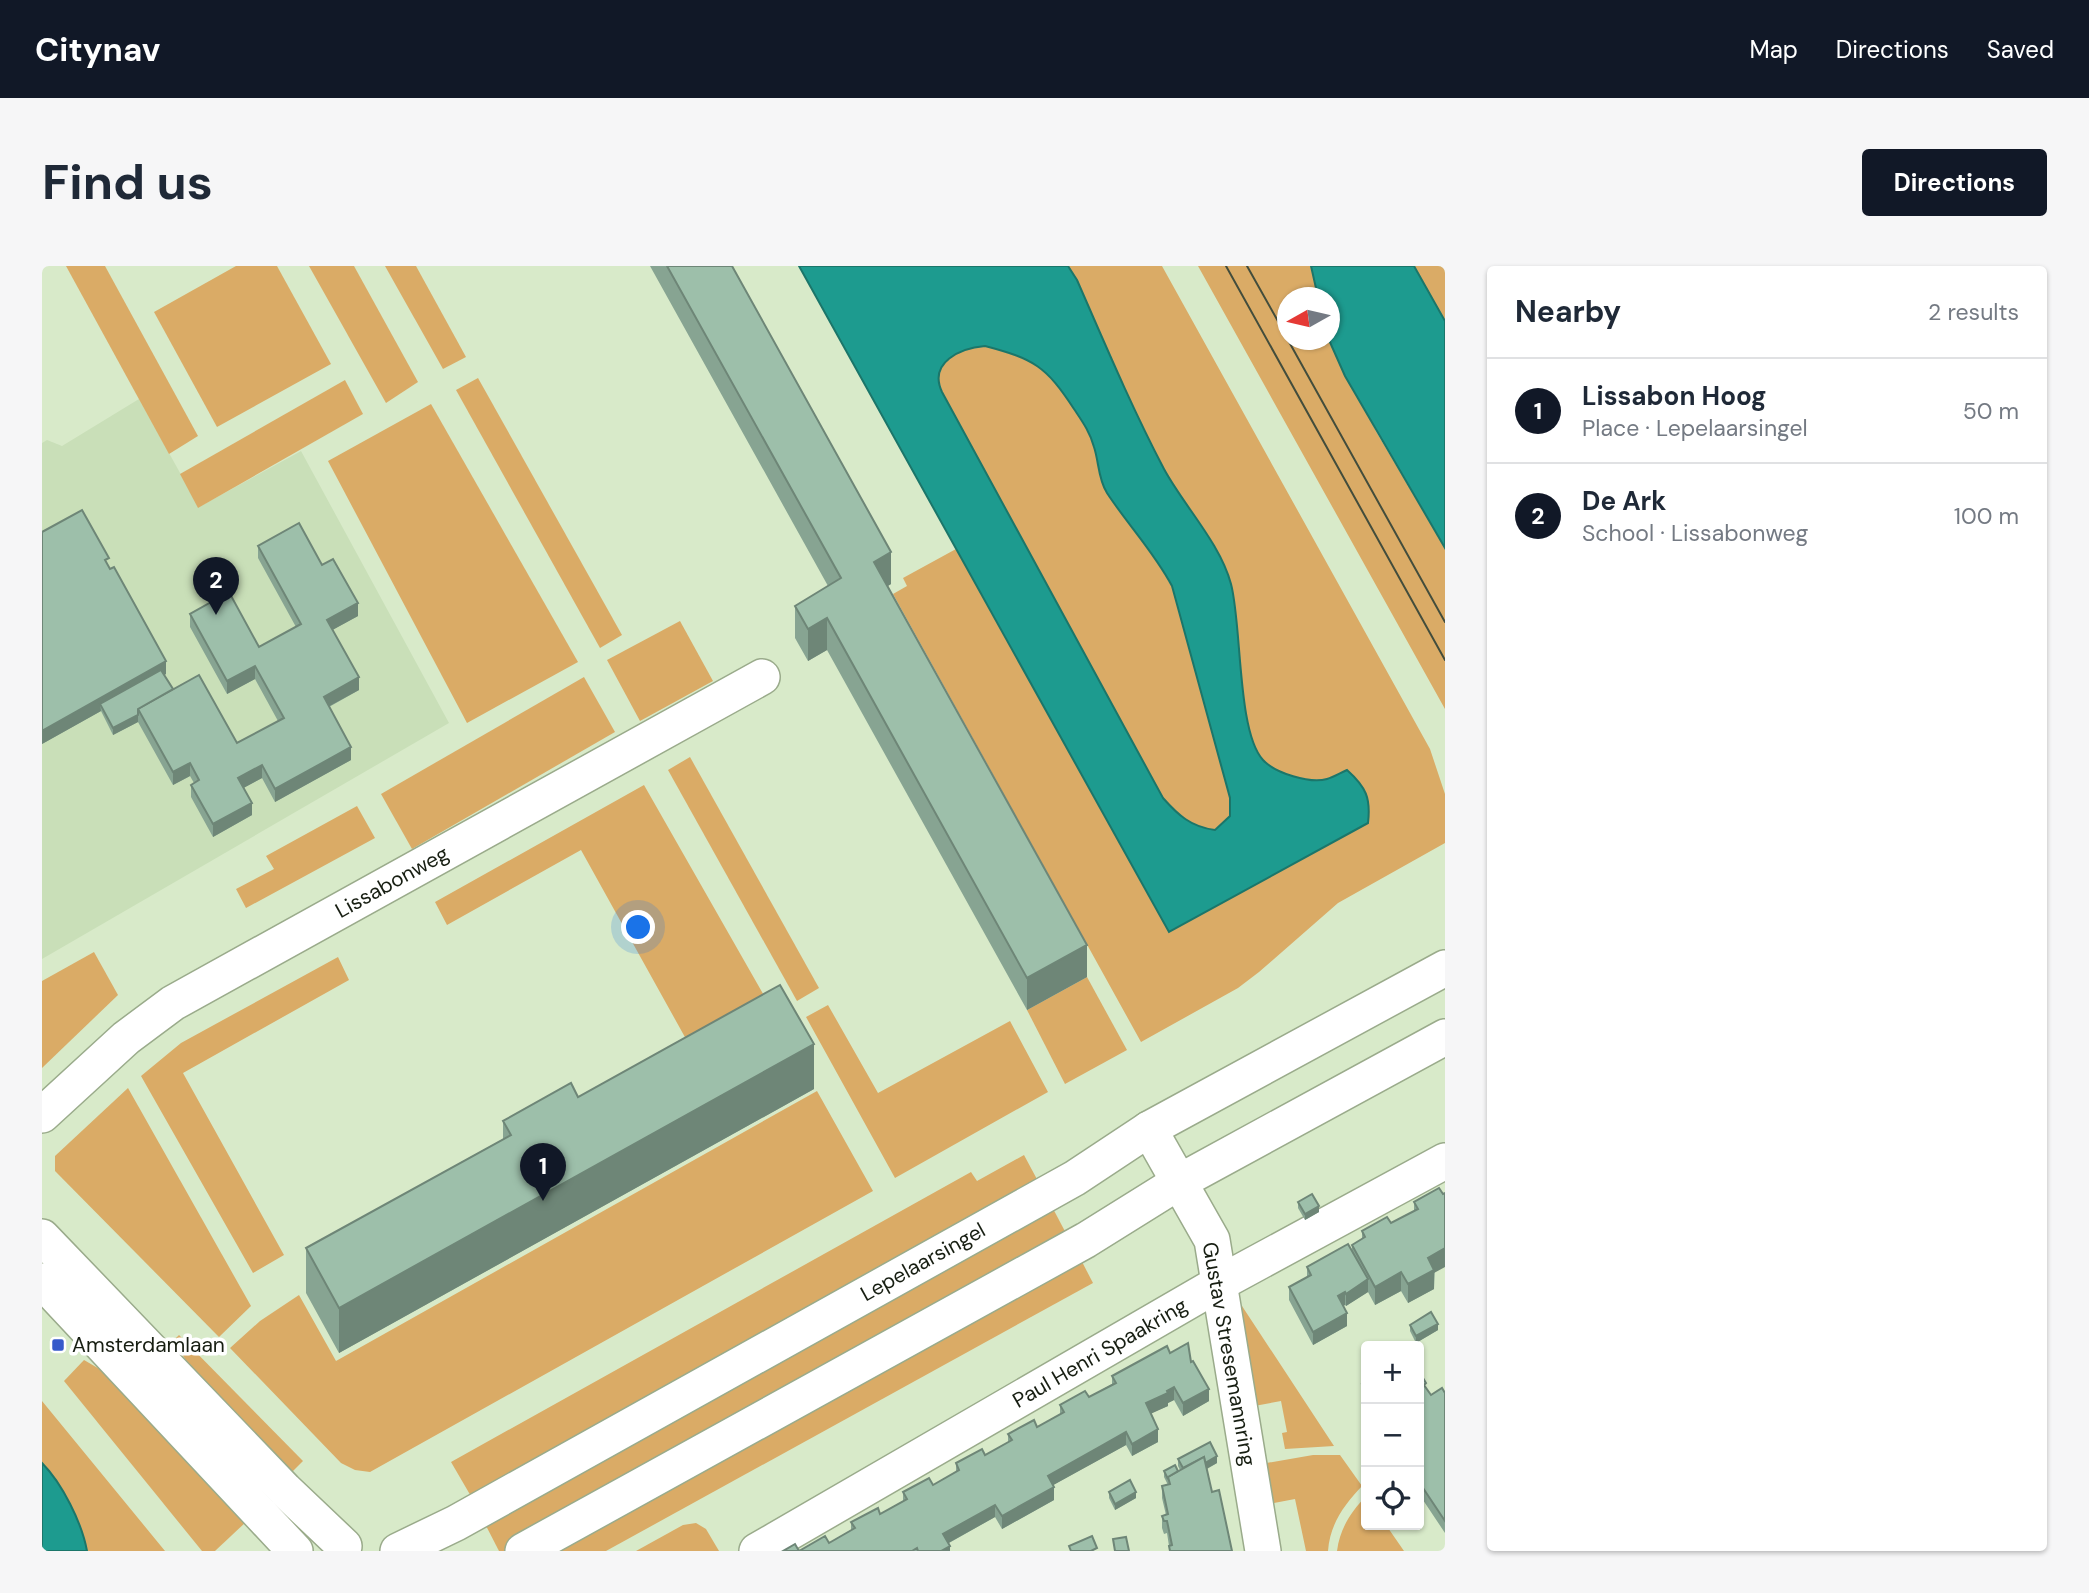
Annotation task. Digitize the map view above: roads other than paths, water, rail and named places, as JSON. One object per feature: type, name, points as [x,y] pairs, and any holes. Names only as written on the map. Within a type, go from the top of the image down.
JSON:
[{"type":"street","name":"Lissabonweg","points":[[42,1115],[126,1038],[173,1003],[762,677]]},
{"type":"street","name":"Lepelaarsingel","points":[[398,1551],[456,1523],[1075,1178],[1149,1129],[1445,968]]},
{"type":"street","points":[[523,1551],[1086,1240],[1179,1182],[1445,1037]]},
{"type":"street","name":"Gustav Stresemannring","points":[[1149,1129],[1212,1240],[1263,1551]]},
{"type":"street","name":"Paul Henri Spaakring","points":[[757,1551],[1218,1284],[1445,1161]]},
{"type":"street","points":[[42,1237],[339,1548],[372,1542],[398,1551]]},
{"type":"street","points":[[42,1281],[295,1551]]},
{"type":"water","points":[[799,266],[1068,266],[1077,280],[1164,469],[1210,539],[1226,569],[1234,602],[1244,703],[1255,746],[1268,765],[1302,779],[1330,778],[1347,770],[1366,793],[1368,823],[1169,932]],"holes":[[[985,346],[1016,355],[1037,366],[1064,394],[1090,436],[1107,493],[1172,586],[1230,798],[1230,816],[1215,830],[1186,819],[1163,798],[942,392],[939,372],[949,358],[966,350]]]},
{"type":"water","points":[[1311,266],[1414,266],[1445,321],[1445,548],[1345,376],[1333,350],[1340,350],[1340,287],[1316,287]]},
{"type":"water","points":[[42,1463],[57,1481],[70,1504],[81,1528],[87,1551],[42,1551]]},
{"type":"tram line","points":[[1226,266],[1445,660]]},
{"type":"tram line","points":[[1247,266],[1277,319]]},
{"type":"tram line","points":[[1294,350],[1445,622]]},
{"type":"place","name":"De Ark","points":[[216,615]]},
{"type":"place","name":"Lissabon Hoog","points":[[543,1201]]},
{"type":"place","name":"Amsterdamlaan","points":[[58,1345]]}]
